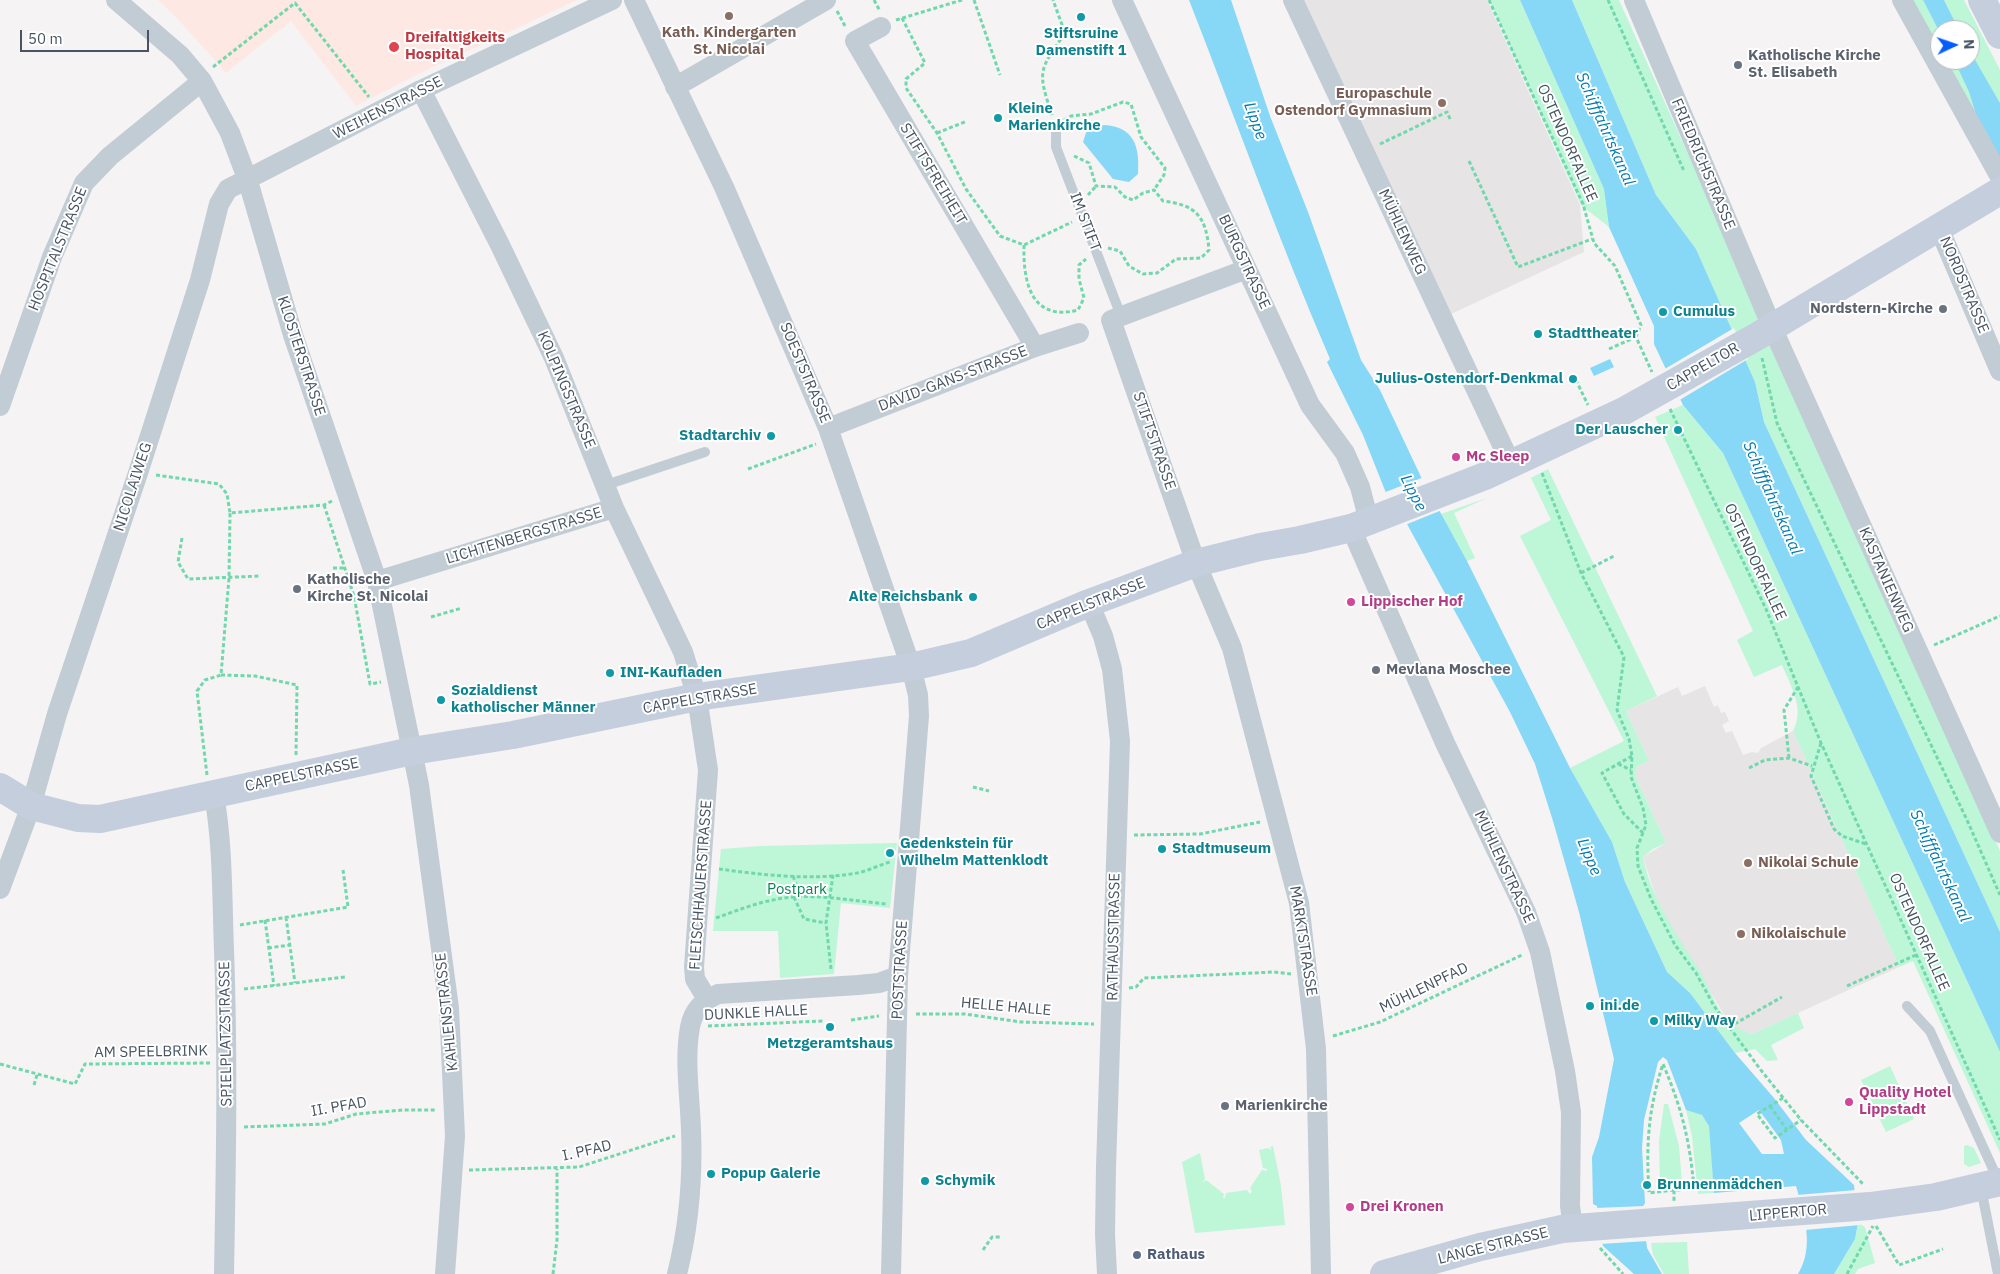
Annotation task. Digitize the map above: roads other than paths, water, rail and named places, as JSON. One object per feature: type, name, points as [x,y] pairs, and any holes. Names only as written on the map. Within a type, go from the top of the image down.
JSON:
[{"type":"street","name":"KLOSTERSTRASSE","points":[[116,0],[180,55],[201,80],[230,133],[248,181],[292,335],[349,495],[377,581],[399,680],[412,751]]},
{"type":"street","name":"WEIHENSTRASSE","points":[[248,181],[421,90],[612,0]]},
{"type":"street","name":"SOESTSTRASSE","points":[[634,0],[762,272],[830,433],[912,667]]},
{"type":"street","name":"BURGSTRASSE","points":[[1122,0],[1310,405],[1345,453],[1360,487],[1370,521]]},
{"type":"street","name":"MÜHLENWEG","points":[[1293,0],[1364,151],[1523,459]]},
{"type":"street","name":"FRIEDRICHSTRASSE","points":[[1634,0],[1757,336]]},
{"type":"street","points":[[1902,0],[2000,177]]},
{"type":"street","points":[[675,87],[830,4]]},
{"type":"street","name":"STIFTSFREIHEIT","points":[[888,24],[854,41],[1035,347]]},
{"type":"street","name":"HOSPITALSTRASSE","points":[[0,406],[52,257],[84,183],[110,156],[201,80]]},
{"type":"street","name":"KOLPINGSTRASSE","points":[[421,90],[500,244],[554,358],[614,508],[683,652],[697,697]]},
{"type":"street","name":"NICOLAIWEG","points":[[0,889],[31,806],[57,714],[138,473],[200,280],[219,204],[228,189],[248,181]]},
{"type":"street","name":"CAPPELTOR","points":[[1370,521],[1523,459],[1666,389],[2000,191]]},
{"type":"street","name":"NORDSTRASSE","points":[[1939,228],[2000,370]]},
{"type":"street","points":[[1116,318],[1247,269]]},
{"type":"street","name":"STIFTSTRASSE","points":[[1116,318],[1196,563]]},
{"type":"street","name":"DAVID-GANS-STRASSE","points":[[830,433],[1035,347],[1079,332]]},
{"type":"street","name":"KASTANIENWEG","points":[[1757,336],[1918,652],[2000,833]]},
{"type":"street","name":"LICHTENBERGSTRASSE","points":[[377,581],[614,508]]},
{"type":"street","name":"CAPPELSTRASSE","points":[[0,787],[31,806],[78,818],[100,818],[412,751],[513,735],[697,697],[912,667],[971,653],[1089,604],[1196,563],[1260,546],[1300,540],[1370,521]]},
{"type":"street","name":"MÜHLENSTRASSE","points":[[1370,521],[1445,743],[1526,912],[1540,952],[1565,1071],[1571,1112],[1570,1206],[1590,1234]]},
{"type":"street","name":"MARKTSTRASSE","points":[[1196,563],[1232,648],[1299,903],[1316,1041],[1321,1274]]},
{"type":"street","name":"RATHAUSSTRASSE","points":[[1089,604],[1103,636],[1112,669],[1120,741],[1112,1024],[1105,1176],[1104,1234],[1107,1274]]},
{"type":"street","name":"POSTSTRASSE","points":[[892,1274],[898,976],[919,716],[918,695],[912,667]]},
{"type":"street","name":"FLEISCHHAUERSTRASSE","points":[[697,697],[708,770],[694,967],[695,979],[707,999]]},
{"type":"street","name":"KAHLENSTRASSE","points":[[412,751],[419,785],[449,1008],[454,1110],[453,1170],[445,1274]]},
{"type":"street","name":"SPIELPLATZSTRASSE","points":[[211,795],[218,816],[228,1062],[224,1274]]},
{"type":"street","points":[[677,1274],[686,1238],[692,1183],[688,1060],[690,1027],[695,1013],[707,999],[718,994],[879,983],[898,976]]},
{"type":"street","name":"LIPPERTOR","points":[[1590,1234],[1647,1224],[1868,1208],[1936,1197],[1993,1184]]},
{"type":"street","name":"LANGE STRASSE","points":[[1384,1274],[1504,1241],[1590,1234]]},
{"type":"lane","name":"IM STIFT","points":[[1056,127],[1056,147],[1096,251],[1116,318]]},
{"type":"lane","points":[[606,485],[705,452]]},
{"type":"lane","points":[[1907,1006],[1930,1031],[1993,1184],[1998,1274]]},
{"type":"water","points":[[1189,0],[1231,0],[1270,116],[1308,212],[1361,360],[1380,390],[1422,479],[1467,561],[1570,768],[1612,842],[1625,882],[1667,972],[1690,993],[1735,1053],[1774,1098],[1806,1140],[1854,1185],[1858,1223],[1855,1239],[1834,1274],[1798,1274],[1803,1264],[1807,1242],[1805,1219],[1796,1186],[1714,1193],[1709,1126],[1702,1115],[1686,1110],[1667,1060],[1663,1057],[1658,1062],[1644,1120],[1642,1148],[1645,1203],[1642,1208],[1647,1248],[1662,1274],[1634,1274],[1603,1246],[1597,1206],[1593,1204],[1592,1157],[1599,1137],[1614,1059],[1579,912],[1535,764],[1510,712],[1407,524],[1386,493],[1363,435],[1327,362],[1330,359],[1275,225]],"holes":[[[1625,1000],[1640,1004],[1649,1018],[1634,1022],[1623,1015]],[[1759,1110],[1781,1140],[1784,1154],[1762,1154],[1739,1123]]]},
{"type":"water","name":"Schifffahrtskanal","points":[[1520,0],[1572,0],[1656,195],[1696,249],[1755,382],[1764,422],[2000,932],[2000,1052],[1723,453],[1683,405],[1654,344],[1654,326],[1609,227],[1604,189]]},
{"type":"water","points":[[1923,0],[1944,0],[1954,20],[1933,20]]},
{"type":"water","points":[[1980,68],[2000,103],[2000,160],[1977,118],[1969,92],[1959,70],[1980,70]]},
{"type":"water","points":[[1104,125],[1122,130],[1133,140],[1138,155],[1138,174],[1129,182],[1113,179],[1083,142],[1087,130]]},
{"type":"water","points":[[1610,359],[1614,367],[1594,376],[1590,368]]},
{"type":"waterway","name":"Lippe","points":[[1633,961],[1639,975],[1634,1065]]},
{"type":"place","name":"Kath. Kindergarten St. Nicolai","points":[[729,16]]},
{"type":"place","name":"Stiftsruine Damenstift 1","points":[[1081,17]]},
{"type":"place","name":"Dreifaltigkeits Hospital","points":[[394,47]]},
{"type":"place","name":"Katholische Kirche St. Elisabeth","points":[[1738,65]]},
{"type":"place","name":"Europaschule Ostendorf Gymnasium","points":[[1442,103]]},
{"type":"place","name":"Kleine Marienkirche","points":[[998,118]]},
{"type":"place","name":"Nordstern-Kirche","points":[[1943,309]]},
{"type":"place","name":"Cumulus","points":[[1663,312]]},
{"type":"place","name":"Stadttheater","points":[[1538,334]]},
{"type":"place","name":"Julius-Ostendorf-Denkmal","points":[[1573,379]]},
{"type":"place","name":"Der Lauscher","points":[[1678,430]]},
{"type":"place","name":"Stadtarchiv","points":[[771,436]]},
{"type":"place","name":"Mc Sleep","points":[[1456,457]]},
{"type":"place","name":"Katholische Kirche St. Nicolai","points":[[297,589]]},
{"type":"place","name":"Alte Reichsbank","points":[[973,597]]},
{"type":"place","name":"Lippischer Hof","points":[[1351,602]]},
{"type":"place","name":"Mevlana Moschee","points":[[1376,670]]},
{"type":"place","name":"INI-Kaufladen","points":[[610,673]]},
{"type":"place","name":"Sozialdienst katholischer Männer","points":[[441,700]]},
{"type":"place","name":"Stadtmuseum","points":[[1162,849]]},
{"type":"place","name":"Gedenkstein für Wilhelm Mattenklodt","points":[[890,853]]},
{"type":"place","name":"Nikolai Schule","points":[[1748,863]]},
{"type":"place","name":"Nikolaischule","points":[[1741,934]]},
{"type":"place","name":"ini.de","points":[[1590,1006]]},
{"type":"place","name":"Milky Way","points":[[1654,1021]]},
{"type":"place","name":"Metzgeramtshaus","points":[[830,1027]]},
{"type":"place","name":"Quality Hotel Lippstadt","points":[[1849,1102]]},
{"type":"place","name":"Marienkirche","points":[[1225,1106]]},
{"type":"place","name":"Popup Galerie","points":[[711,1174]]},
{"type":"place","name":"Schymik","points":[[925,1181]]},
{"type":"place","name":"Brunnenmädchen","points":[[1647,1185]]},
{"type":"place","name":"Drei Kronen","points":[[1350,1207]]},
{"type":"place","name":"Rathaus","points":[[1137,1255]]},
{"type":"park label","name":"Postpark","points":[[797,890]]}]
